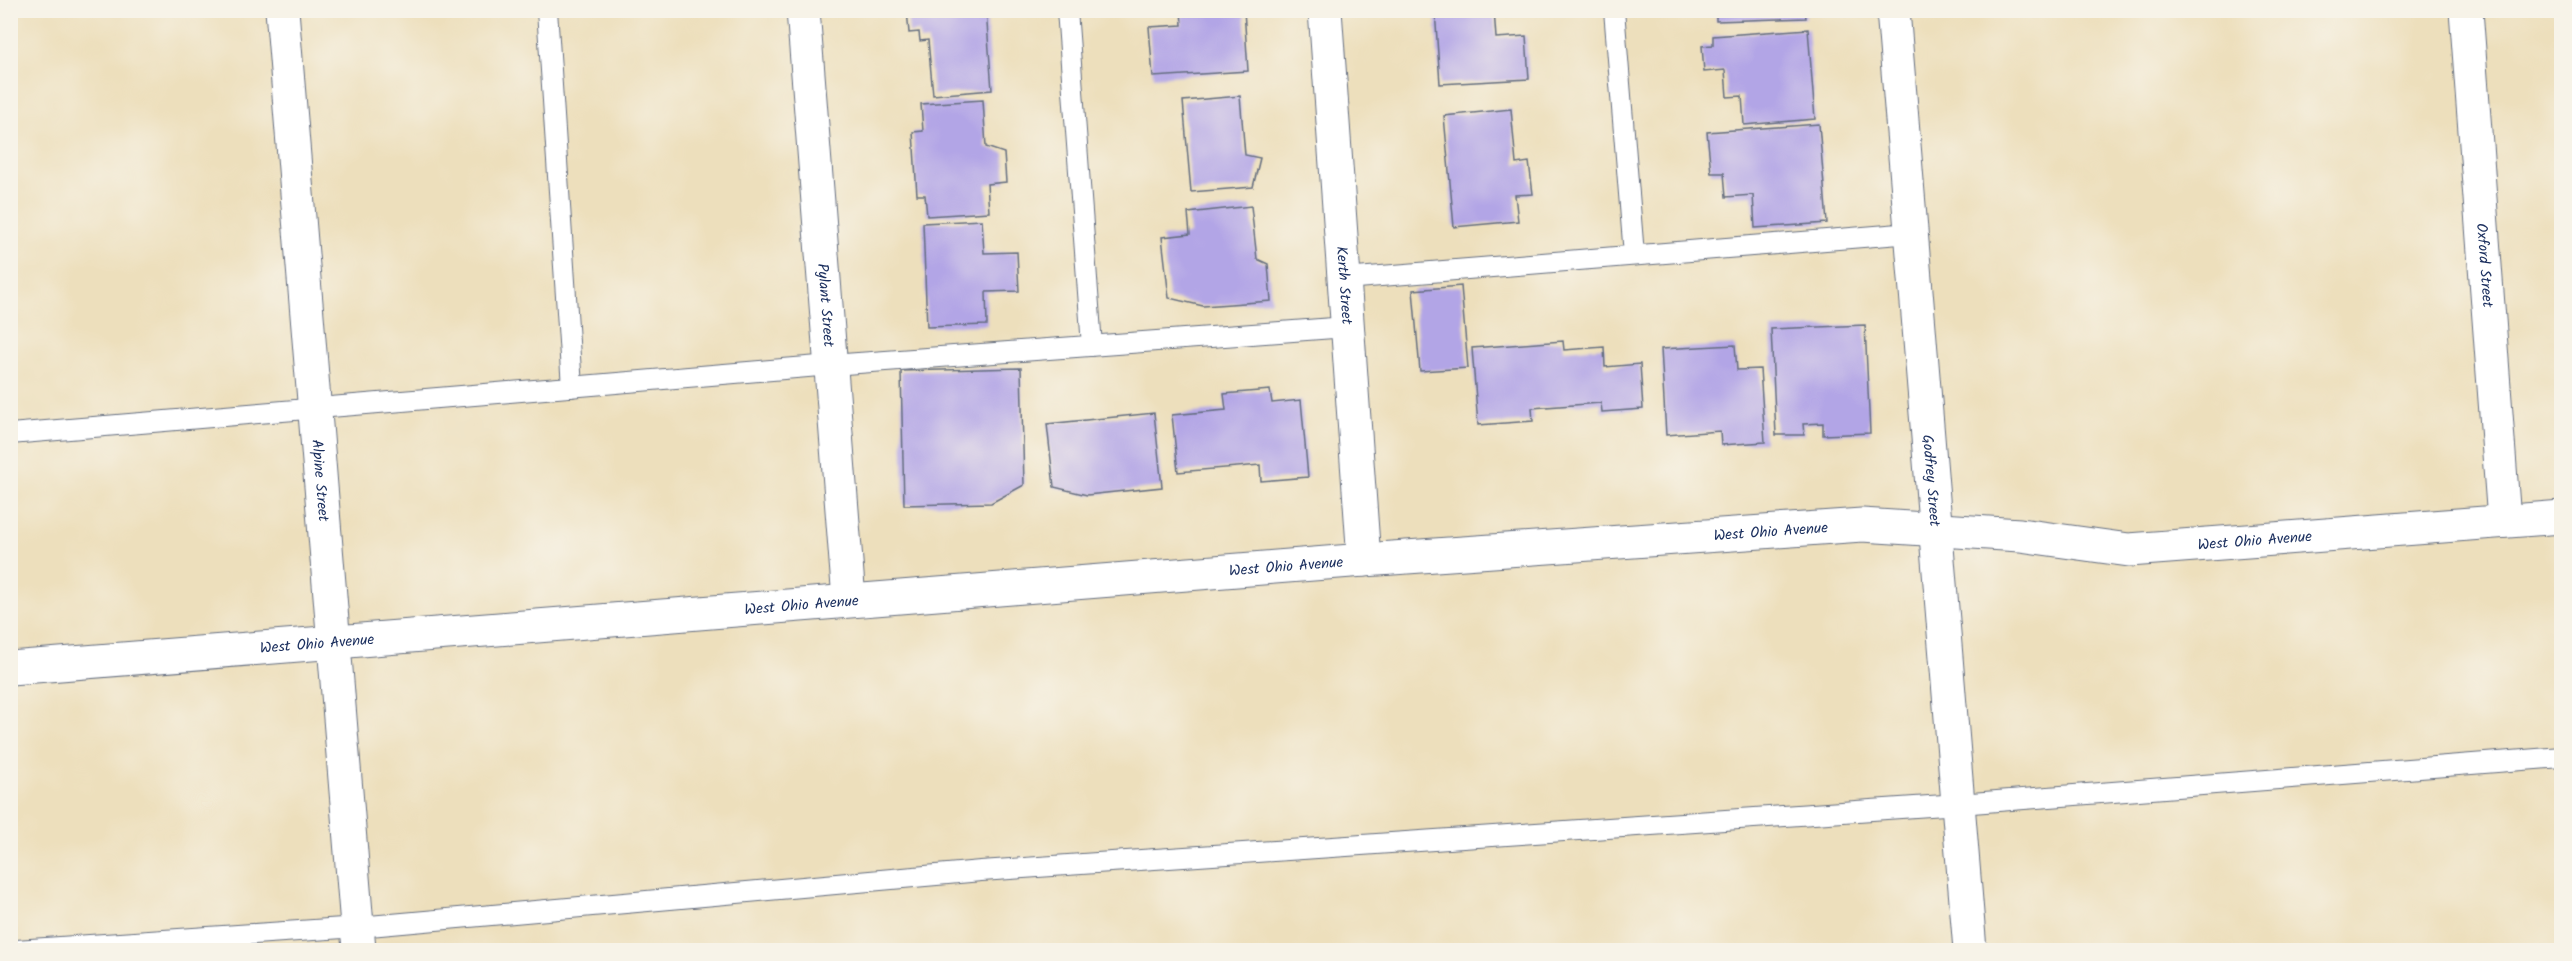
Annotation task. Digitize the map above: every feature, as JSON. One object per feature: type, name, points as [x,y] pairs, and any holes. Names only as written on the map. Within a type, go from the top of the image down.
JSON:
[{"type":"street","name":"Alpine Street","points":[[282,10],[358,939]]},
{"type":"street","name":"Pylant Street","points":[[803,10],[849,600]]},
{"type":"street","name":"Kerth Street","points":[[1325,10],[1364,560]]},
{"type":"street","name":"Godfrey Street","points":[[1893,10],[1970,951]]},
{"type":"street","name":"Oxford Street","points":[[2466,10],[2504,521]]},
{"type":"street","name":"West Ohio Avenue","points":[[10,668],[1364,560],[1862,525],[2020,535],[2129,550],[2562,517]]},
{"type":"lane","points":[[547,10],[572,387]]},
{"type":"lane","points":[[1067,10],[1092,346]]},
{"type":"lane","points":[[1614,10],[1634,255]]},
{"type":"lane","points":[[1344,279],[1912,233]]},
{"type":"lane","points":[[10,428],[11,434],[831,365],[1347,327]]},
{"type":"lane","points":[[16,951],[358,939],[981,871],[1959,804],[2562,758]]},
{"type":"building","points":[[907,10],[986,10],[992,90],[933,95],[928,40],[920,41],[919,32],[909,33]]},
{"type":"building","points":[[1181,10],[1244,10],[1248,71],[1153,77],[1149,27],[1182,25]]},
{"type":"building","points":[[1435,10],[1494,10],[1496,38],[1526,36],[1529,79],[1440,84]]},
{"type":"building","points":[[1716,10],[1805,10],[1806,18],[1716,21]]},
{"type":"building","points":[[1808,29],[1815,119],[1744,125],[1742,96],[1727,97],[1725,70],[1704,72],[1702,46],[1713,45],[1713,36]]},
{"type":"building","points":[[1240,96],[1245,155],[1260,158],[1253,187],[1191,192],[1183,101]]},
{"type":"building","points":[[983,100],[986,147],[1004,153],[1006,182],[987,184],[989,212],[927,216],[925,195],[917,195],[913,132],[923,131],[921,104]]},
{"type":"building","points":[[1511,109],[1516,164],[1529,162],[1533,194],[1515,195],[1518,221],[1454,227],[1444,116]]},
{"type":"building","points":[[1819,124],[1827,223],[1755,228],[1753,195],[1726,197],[1724,173],[1711,173],[1707,132]]},
{"type":"building","points":[[1251,206],[1257,259],[1268,264],[1271,301],[1203,306],[1169,298],[1162,237],[1190,234],[1188,213]]},
{"type":"building","points":[[982,220],[984,253],[1017,252],[1019,291],[986,292],[987,325],[927,327],[923,223]]},
{"type":"building","points":[[1461,286],[1468,368],[1420,371],[1413,290]]},
{"type":"building","points":[[1865,325],[1870,433],[1823,435],[1823,423],[1803,424],[1804,435],[1776,435],[1771,329]]},
{"type":"building","points":[[1563,341],[1564,350],[1604,347],[1605,367],[1640,364],[1643,409],[1602,412],[1601,403],[1532,408],[1533,421],[1478,425],[1472,348]]},
{"type":"building","points":[[1735,345],[1737,370],[1760,369],[1765,442],[1721,445],[1720,431],[1666,435],[1661,349]]},
{"type":"building","points":[[1021,368],[1024,485],[991,503],[904,505],[901,371]]},
{"type":"building","points":[[1270,390],[1272,403],[1301,400],[1308,477],[1261,481],[1260,465],[1178,472],[1172,415],[1226,410],[1224,394]]},
{"type":"building","points":[[1154,413],[1162,487],[1087,495],[1054,487],[1047,424]]}]
